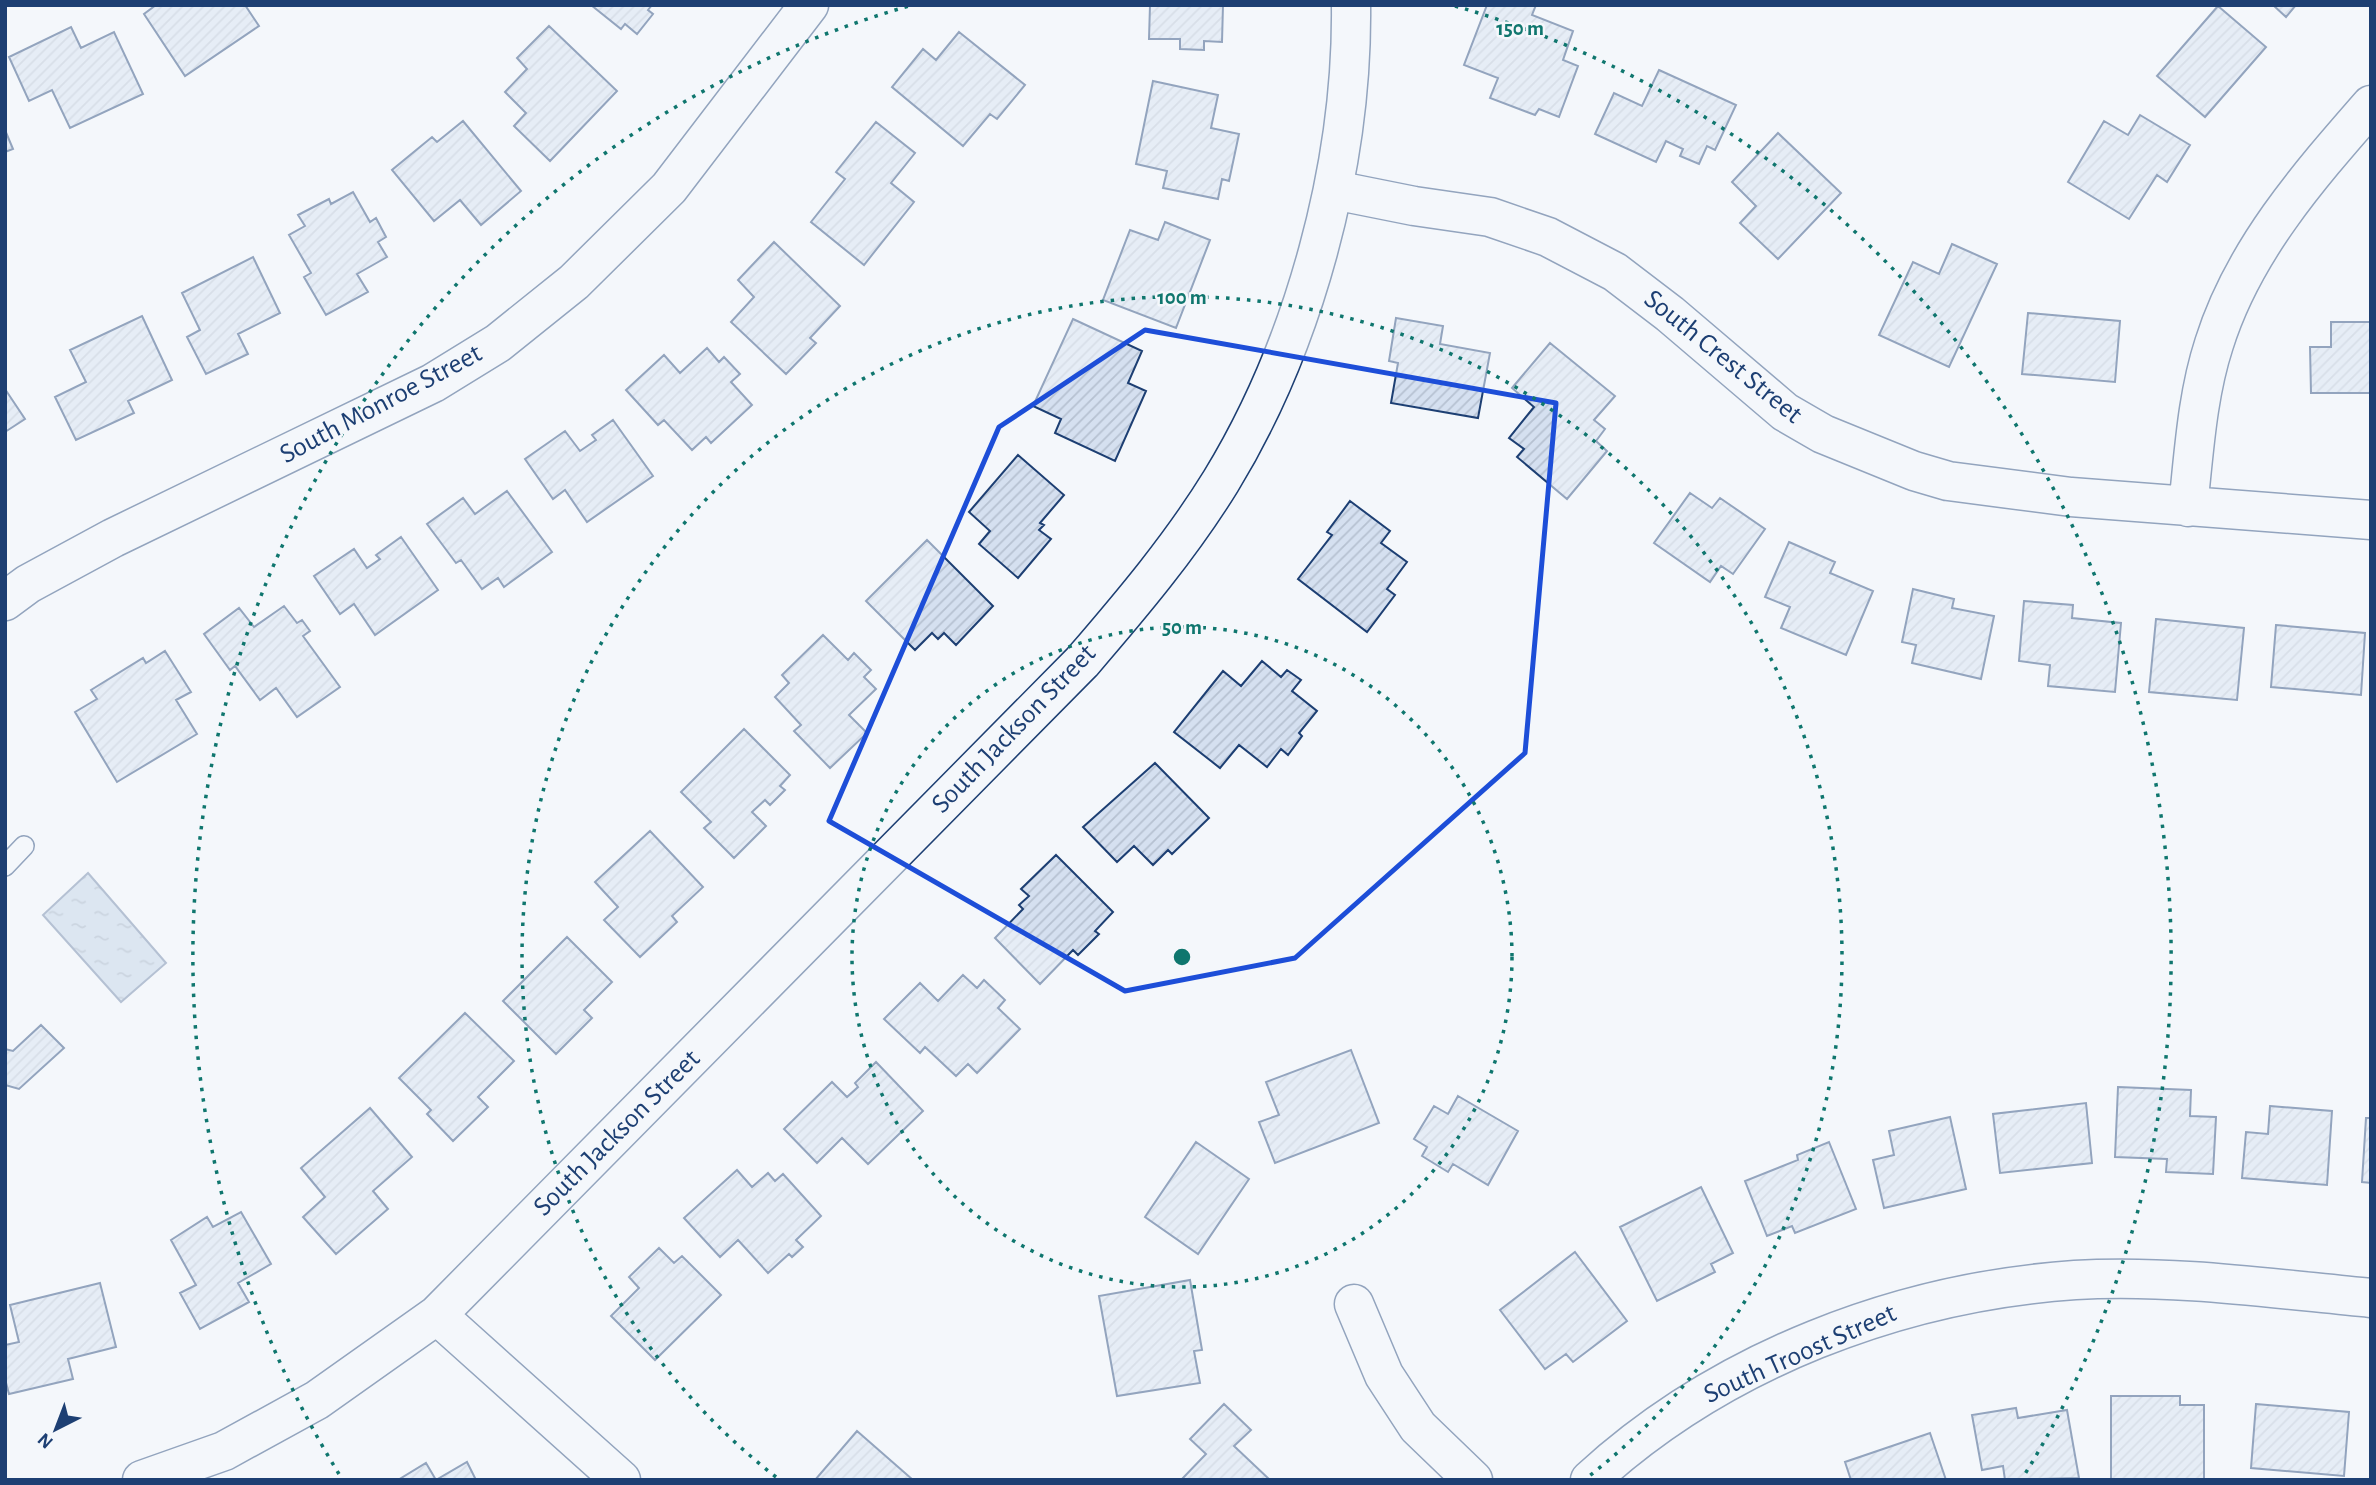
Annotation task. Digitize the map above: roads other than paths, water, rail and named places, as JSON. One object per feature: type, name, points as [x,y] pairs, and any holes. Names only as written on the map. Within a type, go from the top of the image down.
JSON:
[{"type":"street","name":"South Monroe Street","points":[[5,601],[28,584],[113,538],[433,383],[498,343],[575,282],[669,188],[809,5]]},
{"type":"street","name":"South Jackson Street","points":[[142,1480],[224,1451],[317,1400],[437,1315],[1082,662],[1134,601],[1181,542],[1222,479],[1261,404],[1304,298],[1334,190],[1346,90],[1351,5]]},
{"type":"street","points":[[2188,507],[2200,405],[2213,344],[2235,290],[2286,206],[2371,105]]},
{"type":"street","name":"South Crest Street","points":[[1334,190],[1414,206],[1490,217],[1548,237],[1615,272],[1671,314],[1785,412],[1823,434],[1914,471],[1948,481],[2071,497],[2371,520]]},
{"type":"street","name":"South Troost Street","points":[[1590,1480],[1622,1451],[1691,1401],[1760,1365],[1900,1308],[1990,1291],[2077,1280],[2210,1283],[2371,1298]]},
{"type":"street","points":[[1354,1304],[1384,1375],[1418,1427],[1473,1480]]},
{"type":"street","points":[[437,1315],[621,1480]]},
{"type":"lane","points":[[5,866],[24,846]]},
{"type":"water","points":[[88,873],[166,963],[121,1002],[43,915]]}]
